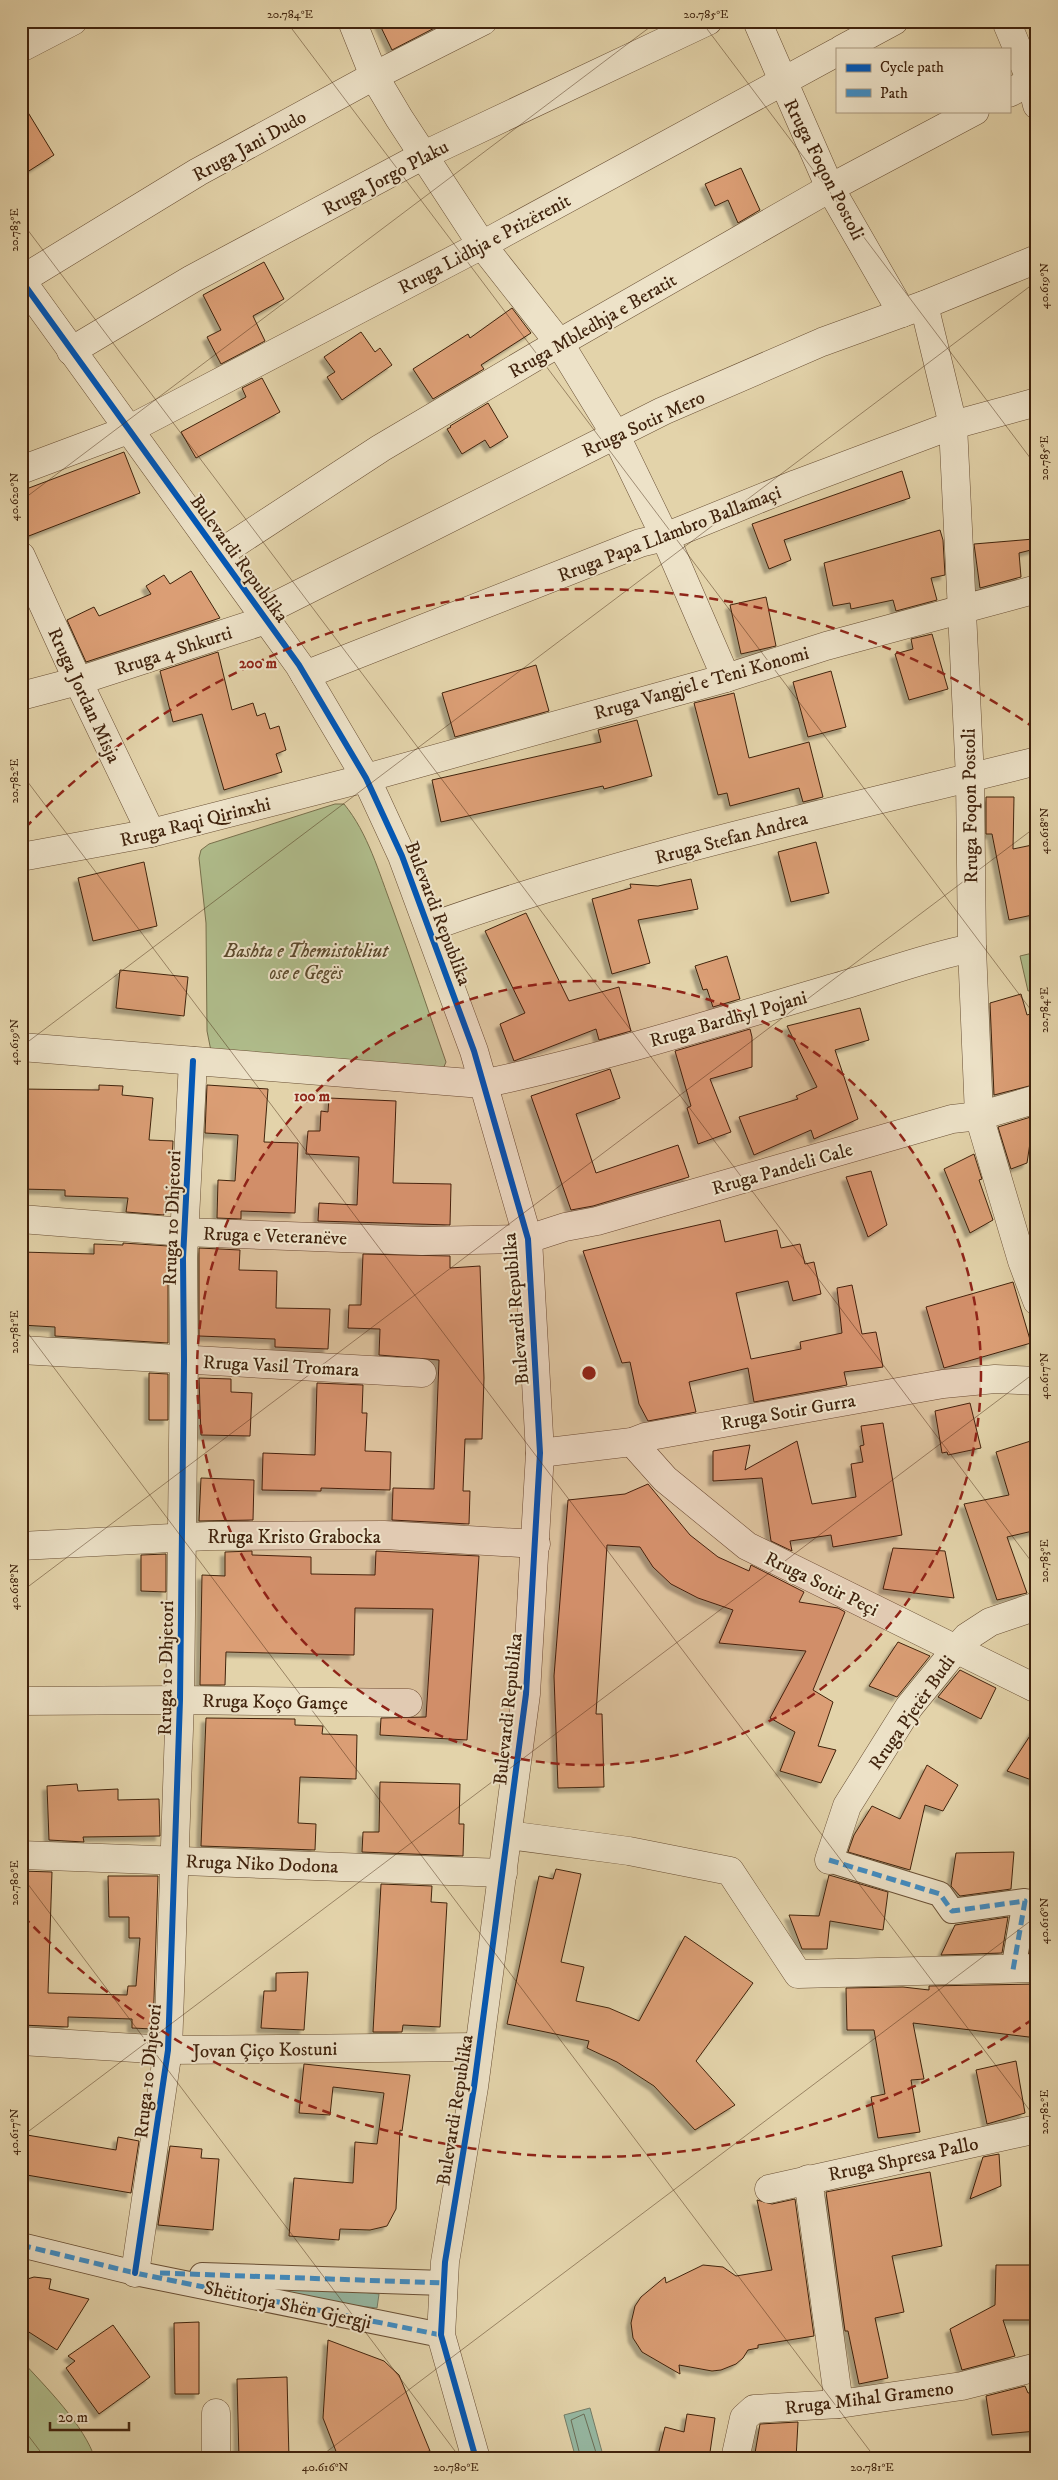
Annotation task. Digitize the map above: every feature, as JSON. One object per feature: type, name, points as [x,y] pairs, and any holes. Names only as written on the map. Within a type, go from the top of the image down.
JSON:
[{"type":"street","points":[[21,48],[73,21]]},
{"type":"street","points":[[352,21],[374,76],[424,155],[482,245],[560,344],[615,434],[665,537],[726,678]]},
{"type":"street","name":"Rruga Jani Dudo","points":[[21,280],[198,172],[374,76],[483,21]]},
{"type":"street","name":"Rruga Jorgo Plaku","points":[[71,351],[192,279],[424,155],[708,21]]},
{"type":"street","name":"Rruga Foqon Postoli","points":[[757,21],[830,188],[913,309],[953,425],[970,778],[972,948],[979,1116],[1022,1261],[1037,1301]]},
{"type":"street","points":[[844,48],[894,21]]},
{"type":"street","points":[[1006,21],[1029,90]]},
{"type":"street","name":"Rruga Lidhja e Prizërenit","points":[[21,470],[128,430],[482,245],[836,53]]},
{"type":"street","name":"Rruga Mbledhja e Beratit","points":[[219,554],[381,448],[830,188],[973,112]]},
{"type":"street","name":"Rruga Sotir Mero","points":[[264,616],[663,411],[822,342],[913,309],[1037,259]]},
{"type":"street","name":"Bulevardi Republika","points":[[21,280],[305,675],[366,778],[402,856],[430,927],[474,1051],[528,1239],[540,1453],[526,1694],[479,2047],[445,2262],[441,2335],[476,2459]]},
{"type":"street","name":"Rruga Papa Llambro Ballamaçi","points":[[305,675],[640,543],[665,537],[796,484],[953,425],[1037,402]]},
{"type":"street","name":"Rruga Jordan Misja","points":[[21,556],[151,834]]},
{"type":"street","name":"Rruga Vangjel e Teni Konomi","points":[[366,778],[726,678],[843,641],[963,611],[1037,589]]},
{"type":"street","name":"Rruga 4 Shkurti","points":[[21,696],[78,681],[264,616]]},
{"type":"street","name":"Rruga Stefan Andrea","points":[[430,927],[618,867],[794,820],[1037,761]]},
{"type":"street","name":"Rruga Raqi Qirinxhi","points":[[21,857],[151,834],[366,778]]},
{"type":"street","name":"Rruga Bardhyl Pojani","points":[[21,1047],[482,1084],[543,1072],[864,979],[943,954],[972,948]]},
{"type":"street","name":"Rruga 10 Dhjetori","points":[[135,2273],[168,2050],[180,1700],[184,1232],[193,1061]]},
{"type":"street","name":"Rruga Pandeli Cale","points":[[528,1239],[952,1119],[979,1116],[1037,1099]]},
{"type":"street","name":"Rruga e Veteranëve","points":[[21,1218],[184,1232],[422,1241],[528,1239]]},
{"type":"street","name":"Rruga Vasil Tromara","points":[[21,1350],[422,1373]]},
{"type":"street","name":"Rruga Sotir Gurra","points":[[540,1453],[632,1442],[659,1434],[943,1384],[995,1379],[1037,1381]]},
{"type":"street","name":"Rruga Sotir Peçi","points":[[632,1442],[665,1480],[747,1546],[1037,1689]]},
{"type":"street","name":"Rruga Kristo Grabocka","points":[[21,1546],[182,1538],[384,1535],[536,1544]]},
{"type":"street","name":"Rruga Pjetër Budi","points":[[829,1860],[847,1806],[909,1707],[966,1637],[990,1622],[1037,1606]]},
{"type":"street","name":"Rruga Koço Gamçe","points":[[21,1701],[180,1700],[408,1703]]},
{"type":"street","points":[[508,1835],[629,1851],[730,1872],[798,1974],[1025,1969],[1025,1901],[952,1911],[940,1894],[829,1860]]},
{"type":"street","name":"Rruga Niko Dodona","points":[[21,1854],[503,1873]]},
{"type":"street","name":"Jovan Çiço Kostuni","points":[[21,2041],[168,2050],[479,2047]]},
{"type":"street","name":"Rruga Shpresa Pallo","points":[[769,2189],[1037,2128]]},
{"type":"street","points":[[808,2179],[839,2404]]},
{"type":"street","name":"Shëtitorja Shën Gjergji","points":[[21,2245],[135,2273],[441,2335]]},
{"type":"street","name":"Shëtitorja Shën Gjergji","points":[[135,2273],[444,2283]]},
{"type":"street","name":"Rruga Mihal Grameno","points":[[735,2459],[744,2418],[754,2409],[839,2404],[962,2386],[1037,2367]]},
{"type":"street","points":[[216,2413],[216,2459]]},
{"type":"green space","name":"Bashta e Themistokliut ose e Gegës","points":[[335,804],[344,804],[360,828],[372,854],[446,1062],[443,1069],[211,1051],[207,1031],[206,923],[199,858],[201,850],[209,844]]},
{"type":"green space","points":[[1037,952],[1037,989],[1028,991],[1020,956]]},
{"type":"green space","points":[[21,2360],[74,2420],[90,2446],[95,2459],[21,2459]]},
{"type":"water","points":[[286,2283],[379,2294],[377,2308],[284,2297]]},
{"type":"water","points":[[590,2408],[604,2459],[576,2459],[564,2415]]},
{"type":"building","points":[[378,21],[448,21],[392,50]]},
{"type":"building","points":[[21,101],[54,155],[21,176]]},
{"type":"building","points":[[741,168],[760,210],[738,223],[728,200],[715,206],[705,184]]},
{"type":"building","points":[[264,262],[284,299],[253,316],[265,341],[221,364],[207,337],[221,330],[203,295]]},
{"type":"building","points":[[512,308],[531,333],[481,365],[484,369],[433,399],[413,369],[468,334],[470,338]]},
{"type":"building","points":[[361,332],[375,352],[380,348],[392,365],[342,400],[327,377],[335,372],[324,357]]},
{"type":"building","points":[[262,378],[280,412],[196,458],[181,432],[246,397],[242,388]]},
{"type":"building","points":[[488,403],[508,437],[490,448],[485,440],[462,454],[447,429]]},
{"type":"building","points":[[124,452],[140,493],[21,539],[21,491]]},
{"type":"building","points":[[902,471],[910,498],[784,540],[791,560],[769,569],[752,524]]},
{"type":"building","points":[[940,530],[943,540],[945,575],[931,578],[937,600],[896,611],[893,600],[851,609],[850,603],[833,606],[824,563]]},
{"type":"building","points":[[1034,539],[1035,549],[1019,553],[1021,577],[980,588],[974,544]]},
{"type":"building","points":[[191,571],[220,618],[86,662],[67,620],[94,607],[99,616],[151,594],[146,586],[164,575],[170,584]]},
{"type":"building","points":[[766,597],[776,646],[741,654],[730,605]]},
{"type":"building","points":[[932,634],[948,689],[909,700],[895,654],[913,649],[911,639]]},
{"type":"building","points":[[218,652],[232,710],[253,703],[257,716],[265,713],[270,729],[279,726],[286,750],[276,754],[282,772],[224,790],[202,714],[173,722],[160,671]]},
{"type":"building","points":[[536,665],[549,711],[455,737],[442,693]]},
{"type":"building","points":[[831,671],[846,727],[808,737],[793,682]]},
{"type":"building","points":[[734,693],[749,758],[809,742],[823,797],[803,802],[799,788],[730,806],[727,793],[718,795],[694,703]]},
{"type":"building","points":[[637,720],[652,776],[604,789],[603,786],[441,822],[432,780],[601,742],[598,730]]},
{"type":"building","points":[[986,797],[1014,797],[1013,849],[1037,844],[1037,914],[1009,920],[992,834],[986,834]]},
{"type":"building","points":[[816,842],[829,893],[791,902],[778,852]]},
{"type":"building","points":[[144,862],[157,926],[93,941],[78,878]]},
{"type":"building","points":[[691,879],[698,909],[638,920],[650,963],[612,974],[592,899],[631,888],[630,884],[658,886]]},
{"type":"building","points":[[526,913],[569,1001],[619,987],[631,1031],[599,1040],[596,1029],[514,1061],[500,1024],[525,1013],[485,931]]},
{"type":"building","points":[[727,956],[740,999],[713,1007],[707,989],[703,990],[695,966]]},
{"type":"building","points":[[120,970],[188,977],[184,1016],[116,1008]]},
{"type":"building","points":[[1021,994],[1027,1015],[1037,1012],[1037,1084],[994,1095],[990,1003]]},
{"type":"building","points":[[860,1008],[869,1040],[835,1050],[858,1119],[814,1139],[811,1130],[754,1155],[739,1117],[798,1099],[796,1096],[817,1087],[787,1026]]},
{"type":"building","points":[[750,1029],[752,1037],[752,1067],[710,1079],[731,1132],[698,1144],[687,1108],[691,1106],[675,1051]]},
{"type":"building","points":[[610,1069],[620,1098],[576,1114],[596,1173],[678,1145],[689,1177],[593,1206],[571,1210],[531,1096]]},
{"type":"building","points":[[99,1085],[123,1086],[122,1095],[153,1098],[149,1140],[173,1141],[170,1200],[166,1199],[164,1215],[126,1212],[128,1198],[65,1196],[65,1190],[21,1189],[21,1089],[99,1090]]},
{"type":"building","points":[[207,1085],[268,1089],[264,1142],[298,1143],[295,1213],[241,1211],[241,1219],[217,1218],[218,1180],[235,1181],[238,1135],[205,1133]]},
{"type":"building","points":[[329,1098],[396,1101],[393,1183],[451,1184],[450,1225],[318,1221],[319,1203],[357,1205],[359,1157],[306,1154],[308,1131],[320,1131],[321,1111],[328,1112]]},
{"type":"building","points":[[1034,1116],[1027,1163],[1011,1169],[998,1127]]},
{"type":"building","points":[[974,1154],[982,1179],[979,1180],[993,1220],[970,1233],[944,1169]]},
{"type":"building","points":[[871,1171],[887,1225],[868,1237],[846,1177]]},
{"type":"building","points":[[720,1220],[725,1242],[777,1230],[781,1248],[800,1244],[805,1264],[814,1262],[821,1294],[793,1301],[788,1281],[736,1293],[751,1359],[801,1349],[800,1342],[842,1333],[837,1288],[852,1285],[862,1334],[876,1332],[883,1367],[844,1372],[847,1385],[754,1402],[748,1368],[689,1382],[696,1412],[648,1421],[639,1404],[630,1362],[622,1363],[583,1251]]},
{"type":"building","points":[[123,1243],[168,1246],[168,1343],[55,1336],[55,1327],[21,1325],[21,1252],[94,1254],[94,1244],[123,1245]]},
{"type":"building","points":[[199,1248],[240,1250],[239,1270],[277,1271],[276,1308],[330,1309],[328,1349],[275,1347],[275,1339],[199,1336]]},
{"type":"building","points":[[363,1254],[450,1256],[450,1268],[480,1266],[484,1378],[482,1439],[465,1439],[463,1491],[470,1491],[469,1524],[392,1520],[393,1488],[434,1489],[439,1360],[379,1355],[380,1329],[348,1328],[349,1305],[361,1305]]},
{"type":"building","points":[[1013,1282],[1031,1343],[944,1368],[926,1307]]},
{"type":"building","points":[[149,1373],[168,1374],[168,1420],[149,1420]]},
{"type":"building","points":[[199,1378],[231,1379],[231,1392],[252,1393],[250,1436],[201,1435]]},
{"type":"building","points":[[317,1383],[363,1385],[362,1413],[367,1413],[365,1451],[391,1452],[390,1490],[321,1488],[321,1491],[262,1490],[263,1453],[315,1455]]},
{"type":"building","points":[[970,1403],[981,1448],[948,1455],[947,1452],[942,1453],[935,1411]]},
{"type":"building","points":[[883,1423],[902,1535],[833,1547],[831,1535],[790,1541],[792,1551],[771,1541],[762,1478],[713,1481],[713,1451],[750,1445],[745,1470],[797,1441],[812,1504],[856,1497],[851,1464],[863,1462],[860,1446],[864,1445],[861,1426]]},
{"type":"building","points":[[1037,1439],[1037,1530],[1007,1537],[1027,1593],[997,1600],[964,1504],[1009,1495],[996,1452]]},
{"type":"building","points":[[201,1478],[254,1480],[253,1520],[199,1521]]},
{"type":"building","points":[[648,1484],[690,1535],[718,1557],[749,1571],[751,1565],[804,1592],[799,1602],[838,1608],[845,1612],[813,1690],[833,1702],[818,1746],[836,1750],[821,1783],[780,1771],[795,1732],[770,1718],[806,1651],[719,1643],[733,1610],[698,1598],[671,1584],[653,1567],[640,1547],[607,1545],[596,1714],[602,1714],[604,1787],[558,1788],[554,1676],[568,1500],[625,1494]]},
{"type":"building","points":[[893,1548],[945,1551],[954,1598],[883,1589]]},
{"type":"building","points":[[252,1551],[252,1555],[311,1557],[311,1574],[375,1575],[376,1551],[479,1556],[467,1740],[380,1735],[381,1718],[426,1717],[433,1609],[355,1608],[354,1655],[226,1652],[225,1685],[200,1685],[202,1575],[225,1576],[225,1552]]},
{"type":"building","points":[[166,1554],[166,1592],[141,1591],[141,1555]]},
{"type":"building","points":[[898,1642],[930,1656],[897,1697],[869,1686]]},
{"type":"building","points":[[960,1670],[996,1688],[981,1719],[938,1697]]},
{"type":"building","points":[[206,1718],[295,1719],[295,1725],[323,1726],[322,1734],[357,1735],[356,1779],[300,1777],[298,1823],[316,1824],[315,1850],[201,1846]]},
{"type":"building","points":[[1037,1725],[1037,1782],[1007,1771]]},
{"type":"building","points":[[927,1765],[958,1785],[943,1811],[925,1805],[910,1870],[848,1852],[854,1835],[872,1806],[900,1819]]},
{"type":"building","points":[[380,1782],[460,1784],[459,1824],[464,1824],[463,1856],[362,1852],[363,1832],[379,1832]]},
{"type":"building","points":[[77,1784],[78,1791],[118,1789],[118,1800],[159,1799],[160,1836],[83,1837],[84,1842],[49,1840],[47,1786]]},
{"type":"building","points":[[1014,1852],[1011,1889],[960,1896],[951,1886],[956,1853]]},
{"type":"building","points":[[556,1869],[581,1874],[561,1962],[584,1967],[576,2001],[609,2008],[639,2021],[685,1936],[753,1983],[696,2061],[735,2105],[695,2130],[654,2086],[617,2062],[587,2048],[589,2041],[507,2024],[539,1876],[553,1879]]},
{"type":"building","points":[[21,1871],[52,1872],[48,1993],[127,1995],[128,1986],[136,1986],[140,1938],[129,1938],[129,1917],[109,1917],[108,1876],[158,1876],[153,2029],[132,2028],[132,2019],[68,2017],[68,2027],[21,2025]]},
{"type":"building","points":[[829,1875],[888,1892],[883,1930],[830,1921],[827,1949],[802,1949],[789,1915],[819,1916]]},
{"type":"building","points":[[381,1884],[432,1886],[431,1902],[447,1903],[440,2027],[403,2025],[402,2032],[373,2032]]},
{"type":"building","points":[[1008,1917],[1002,1953],[941,1955],[955,1925]]},
{"type":"building","points":[[308,1972],[304,2030],[261,2028],[264,1991],[276,1991],[276,1973]]},
{"type":"building","points":[[1037,1984],[1037,2038],[913,2023],[924,2079],[911,2080],[920,2132],[878,2138],[871,2097],[885,2094],[874,2030],[847,2030],[846,1988],[903,1987],[929,1990],[929,1986]]},
{"type":"building","points":[[1016,2061],[1025,2113],[987,2124],[976,2070]]},
{"type":"building","points":[[304,2064],[410,2075],[402,2131],[400,2130],[396,2209],[387,2226],[370,2230],[340,2229],[339,2240],[289,2236],[294,2178],[353,2183],[355,2142],[377,2144],[384,2093],[333,2087],[330,2115],[299,2113]]},
{"type":"building","points":[[21,2134],[116,2150],[118,2137],[139,2141],[131,2193],[21,2174]]},
{"type":"building","points":[[170,2146],[202,2149],[201,2158],[219,2159],[213,2230],[158,2225]]},
{"type":"building","points":[[999,2154],[1001,2186],[970,2199],[983,2157]]},
{"type":"building","points":[[930,2172],[942,2246],[892,2256],[904,2312],[875,2318],[888,2378],[859,2384],[848,2331],[845,2331],[826,2192]]},
{"type":"building","points":[[795,2199],[814,2336],[758,2345],[758,2348],[748,2350],[736,2364],[721,2370],[712,2371],[679,2365],[680,2374],[642,2352],[633,2338],[631,2323],[635,2306],[641,2297],[665,2277],[666,2283],[703,2265],[723,2267],[736,2276],[772,2270],[757,2200],[772,2204]]},
{"type":"building","points":[[996,2265],[1037,2265],[1037,2320],[1003,2320],[1015,2356],[962,2370],[950,2329],[995,2305]]},
{"type":"building","points":[[34,2277],[51,2279],[49,2289],[89,2299],[57,2350],[21,2327],[21,2281]]},
{"type":"building","points":[[199,2322],[199,2394],[175,2394],[174,2323]]},
{"type":"building","points":[[113,2325],[150,2377],[99,2414],[66,2368],[75,2361],[68,2356]]},
{"type":"building","points":[[328,2340],[384,2361],[399,2375],[430,2451],[387,2459],[339,2459],[323,2418]]},
{"type":"building","points":[[287,2377],[289,2459],[239,2459],[237,2379]]},
{"type":"building","points":[[1025,2386],[1028,2393],[1037,2392],[1037,2431],[992,2435],[986,2396]]},
{"type":"building","points":[[687,2414],[715,2418],[709,2459],[657,2459],[665,2427],[684,2432]]},
{"type":"building","points":[[798,2422],[796,2459],[754,2459],[760,2424]]},
{"type":"marked path","points":[[829,1860],[940,1894],[952,1911],[1025,1901],[1013,1970]]},
{"type":"marked path","points":[[21,2245],[135,2273],[441,2335]]},
{"type":"marked path","points":[[160,2273],[444,2283]]},
{"type":"cycle path","points":[[21,280],[299,665],[366,778],[402,856],[474,1051],[528,1239],[540,1453],[526,1694],[474,2087],[445,2262],[441,2335],[476,2459]]},
{"type":"cycle path","points":[[135,2273],[168,2050],[180,1700],[184,1360],[183,1258],[193,1061]]}]
